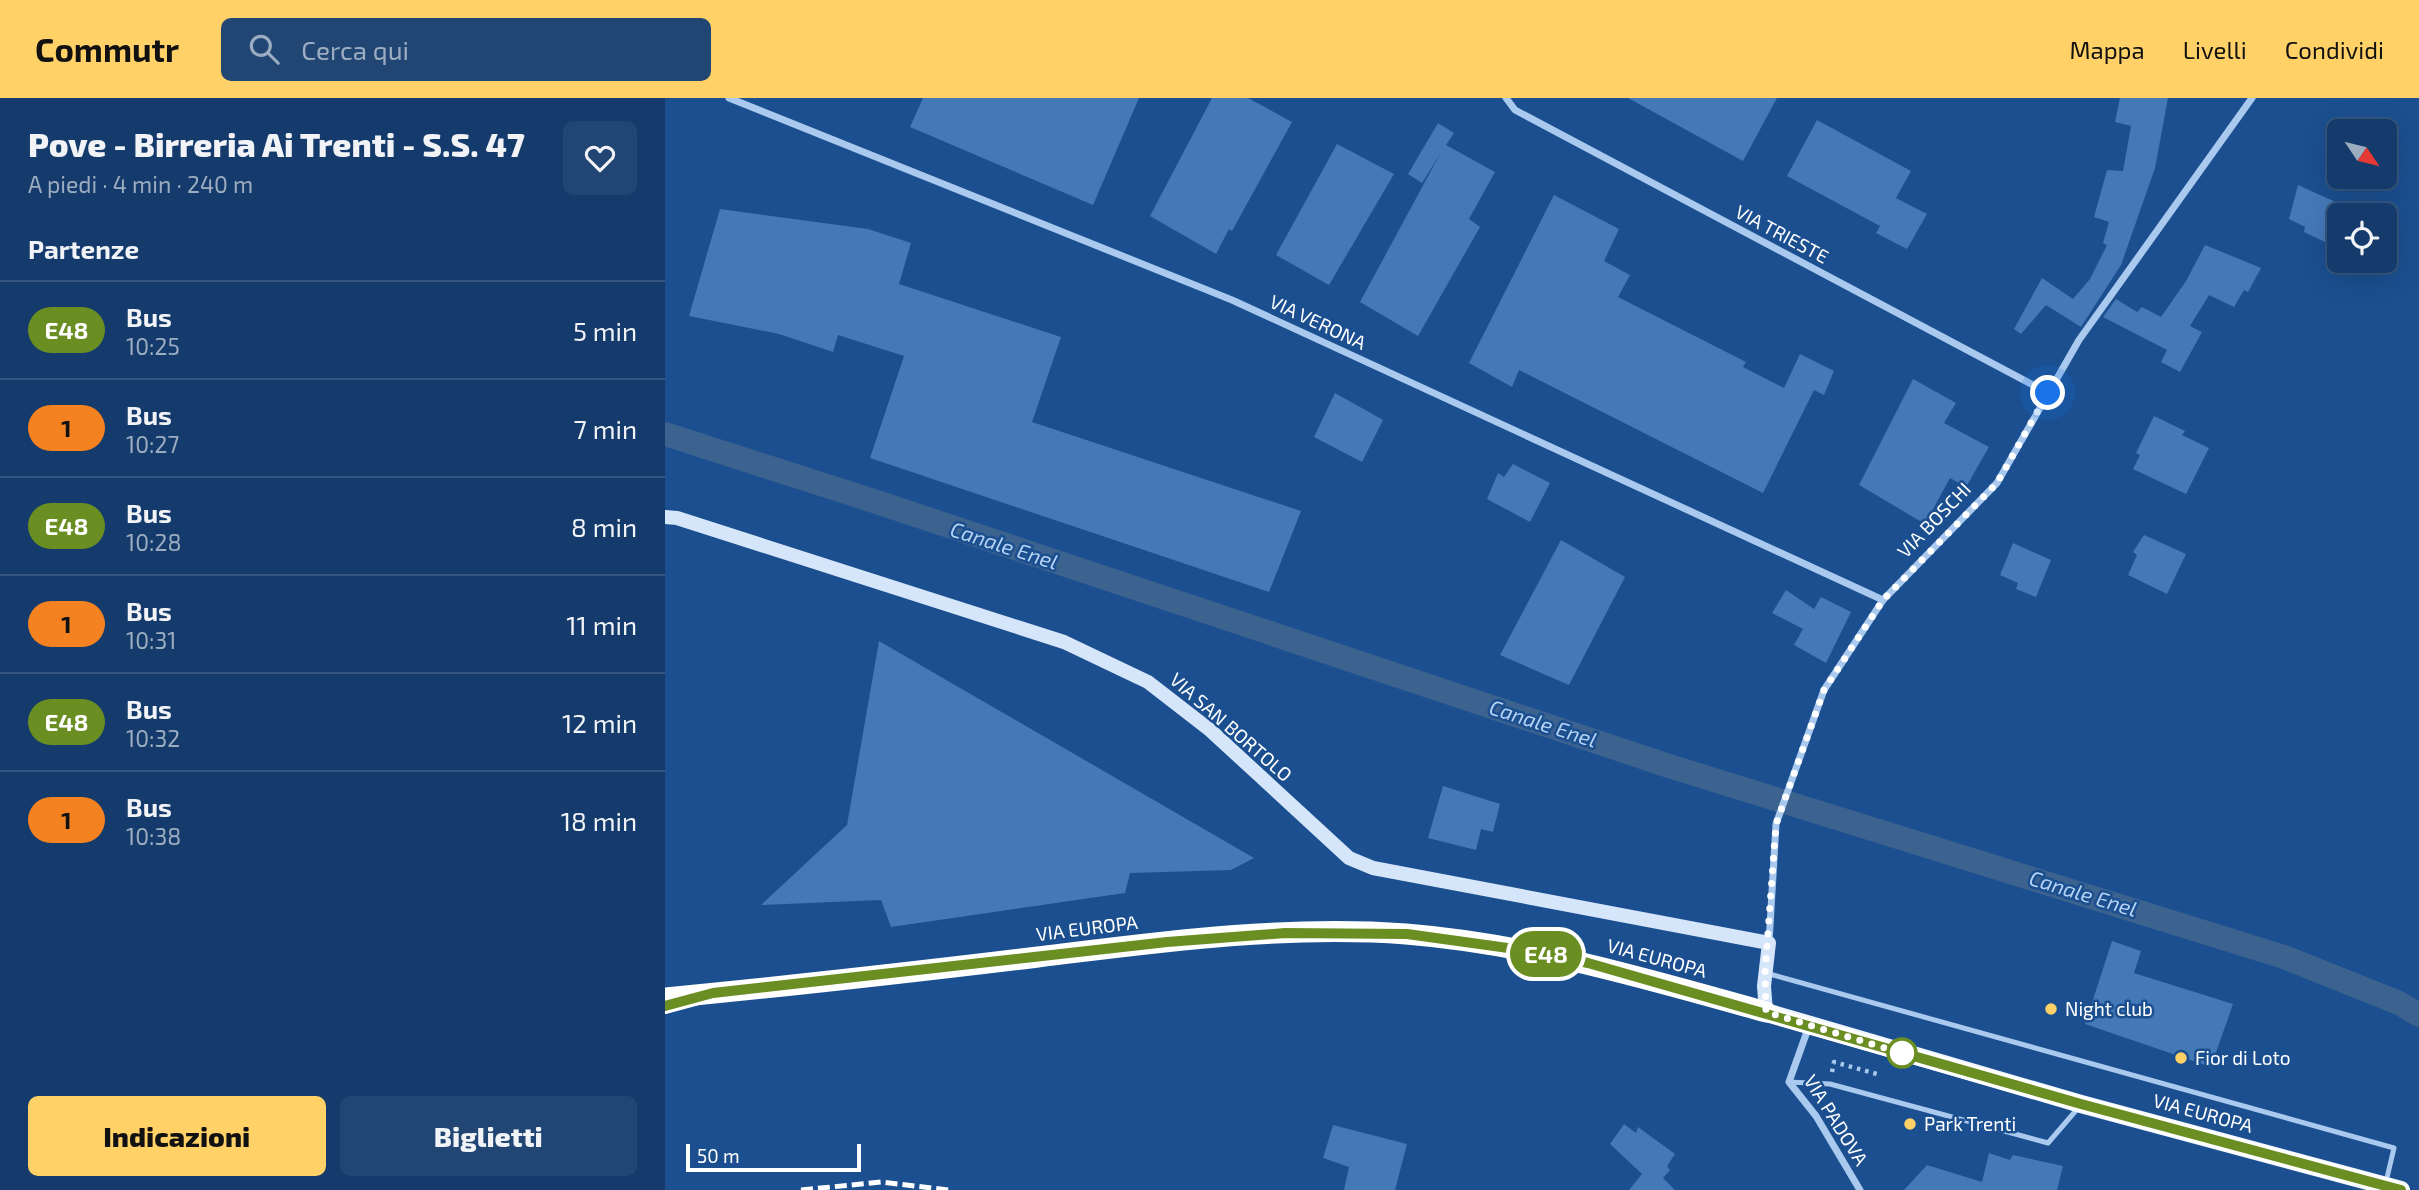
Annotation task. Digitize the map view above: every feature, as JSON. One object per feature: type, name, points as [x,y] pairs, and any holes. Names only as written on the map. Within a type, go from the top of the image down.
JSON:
[{"type":"highway","name":"VIA EUROPA","points":[[713,993],[1167,942],[1243,935],[1366,932],[1462,941],[1537,952],[1766,1012]]},
{"type":"highway","points":[[665,998],[713,993]]},
{"type":"highway","points":[[665,1006],[713,993]]},
{"type":"main road","name":"VIA EUROPA","points":[[1766,1012],[2081,1104],[2393,1188]]},
{"type":"street","name":"VIA VERONA","points":[[729,98],[1232,300],[1883,600]]},
{"type":"street","name":"VIA TRIESTE","points":[[1506,98],[1515,110],[2048,393]]},
{"type":"street","name":"VIA BOSCHI","points":[[1766,1012],[1765,973],[1776,824],[1790,778],[1824,690],[1883,600],[1997,483],[2079,340],[2252,98]]},
{"type":"street","name":"VIA SAN BORTOLO","points":[[665,517],[677,518],[1064,642],[1148,682],[1210,730],[1349,858],[1373,869],[1769,943]]},
{"type":"street","name":"VIA PADOVA","points":[[1809,1025],[1789,1082],[1816,1116],[1860,1190]]},
{"type":"lane","points":[[1765,973],[2394,1148],[2393,1188]]},
{"type":"lane","points":[[1789,1082],[1830,1084],[2048,1143],[2081,1104]]},
{"type":"path","points":[[1835,1062],[1877,1074]]},
{"type":"building","points":[[923,98],[1139,98],[1093,205],[910,127]]},
{"type":"building","points":[[1212,98],[1248,98],[1292,122],[1232,231],[1229,229],[1216,254],[1150,216]]},
{"type":"building","points":[[1628,98],[1777,98],[1743,161]]},
{"type":"building","points":[[2120,98],[2168,98],[2155,168],[2121,265],[2081,327],[2046,305],[2021,334],[2014,329],[2042,278],[2073,299],[2090,279],[2107,245],[2103,243],[2109,222],[2094,217],[2107,170],[2123,171],[2131,126],[2115,122]]},
{"type":"building","points":[[1817,120],[1911,171],[1896,198],[1927,214],[1907,249],[1876,233],[1880,226],[1787,176]]},
{"type":"building","points":[[1438,123],[1454,133],[1446,145],[1495,172],[1469,219],[1480,227],[1418,336],[1360,302],[1440,154],[1422,183],[1408,174]]},
{"type":"building","points":[[1337,144],[1394,174],[1329,285],[1276,255]]},
{"type":"building","points":[[2298,185],[2338,203],[2327,203],[2327,243],[2304,232],[2305,227],[2289,219]]},
{"type":"building","points":[[1554,195],[1619,229],[1604,261],[1630,275],[1618,297],[1746,362],[1743,367],[1784,388],[1800,354],[1834,371],[1824,395],[1814,390],[1763,493],[1519,370],[1512,387],[1469,363]]},
{"type":"building","points":[[720,209],[868,229],[911,243],[899,284],[1061,337],[1032,422],[1301,511],[1269,592],[870,458],[904,356],[838,335],[833,352],[779,334],[689,316]]},
{"type":"building","points":[[2205,245],[2261,268],[2248,292],[2244,290],[2234,307],[2209,295],[2190,326],[2202,332],[2180,372],[2161,362],[2167,350],[2103,317],[2116,299],[2137,312],[2142,307],[2161,317],[2186,281]]},
{"type":"building","points":[[1913,379],[1956,403],[1944,423],[1989,447],[1966,487],[1950,478],[1925,524],[1859,485]]},
{"type":"building","points":[[1335,393],[1383,420],[1362,462],[1314,437]]},
{"type":"building","points":[[2154,416],[2185,431],[2182,435],[2209,448],[2186,494],[2133,469],[2140,455],[2136,453]]},
{"type":"building","points":[[1513,464],[1550,483],[1530,522],[1487,499],[1498,473],[1504,477]]},
{"type":"building","points":[[2144,535],[2186,554],[2167,594],[2128,575],[2137,555],[2133,552]]},
{"type":"building","points":[[1561,540],[1625,577],[1569,685],[1500,655]]},
{"type":"building","points":[[2013,543],[2051,560],[2036,597],[2016,589],[2018,583],[2000,575]]},
{"type":"building","points":[[1786,590],[1814,609],[1821,597],[1851,612],[1826,663],[1794,645],[1803,629],[1772,613]]},
{"type":"building","points":[[879,641],[1254,858],[1231,870],[1130,873],[1125,893],[891,927],[881,900],[761,905],[847,825]]},
{"type":"building","points":[[1443,786],[1500,804],[1493,832],[1481,829],[1476,850],[1428,838]]},
{"type":"building","points":[[2112,941],[2141,951],[2134,973],[2233,1004],[2211,1067],[2085,1024]]},
{"type":"building","points":[[1624,1124],[1636,1133],[1638,1127],[1675,1154],[1667,1166],[1670,1170],[1663,1178],[1675,1190],[1629,1190],[1642,1174],[1610,1144]]},
{"type":"building","points":[[1333,1125],[1407,1144],[1395,1190],[1344,1190],[1349,1167],[1323,1158]]},
{"type":"building","points":[[1989,1153],[2010,1160],[2013,1155],[2063,1166],[2057,1190],[1904,1190],[1927,1165],[1982,1182]]},
{"type":"waterway","name":"Canale Enel","points":[[665,434],[1666,765],[2284,957],[2399,1003],[2419,1015]]},
{"type":"railway","points":[[801,1190],[881,1182],[949,1190]]},
{"type":"bus line","name":"E48","points":[[665,1006],[713,993],[1167,942],[1285,933],[1407,934],[1537,952],[1588,963],[2081,1104],[2401,1190]]},
{"type":"place","name":"Night club","points":[[2051,1009]]},
{"type":"place","name":"Fior di Loto","points":[[2181,1058]]},
{"type":"place","name":"Park Trenti","points":[[1910,1124]]},
{"type":"route","points":[[1902,1053],[1905,1054],[1766,1012],[1764,986],[1776,824],[1790,778],[1824,690],[1883,600],[1997,483],[2048,393]]}]
